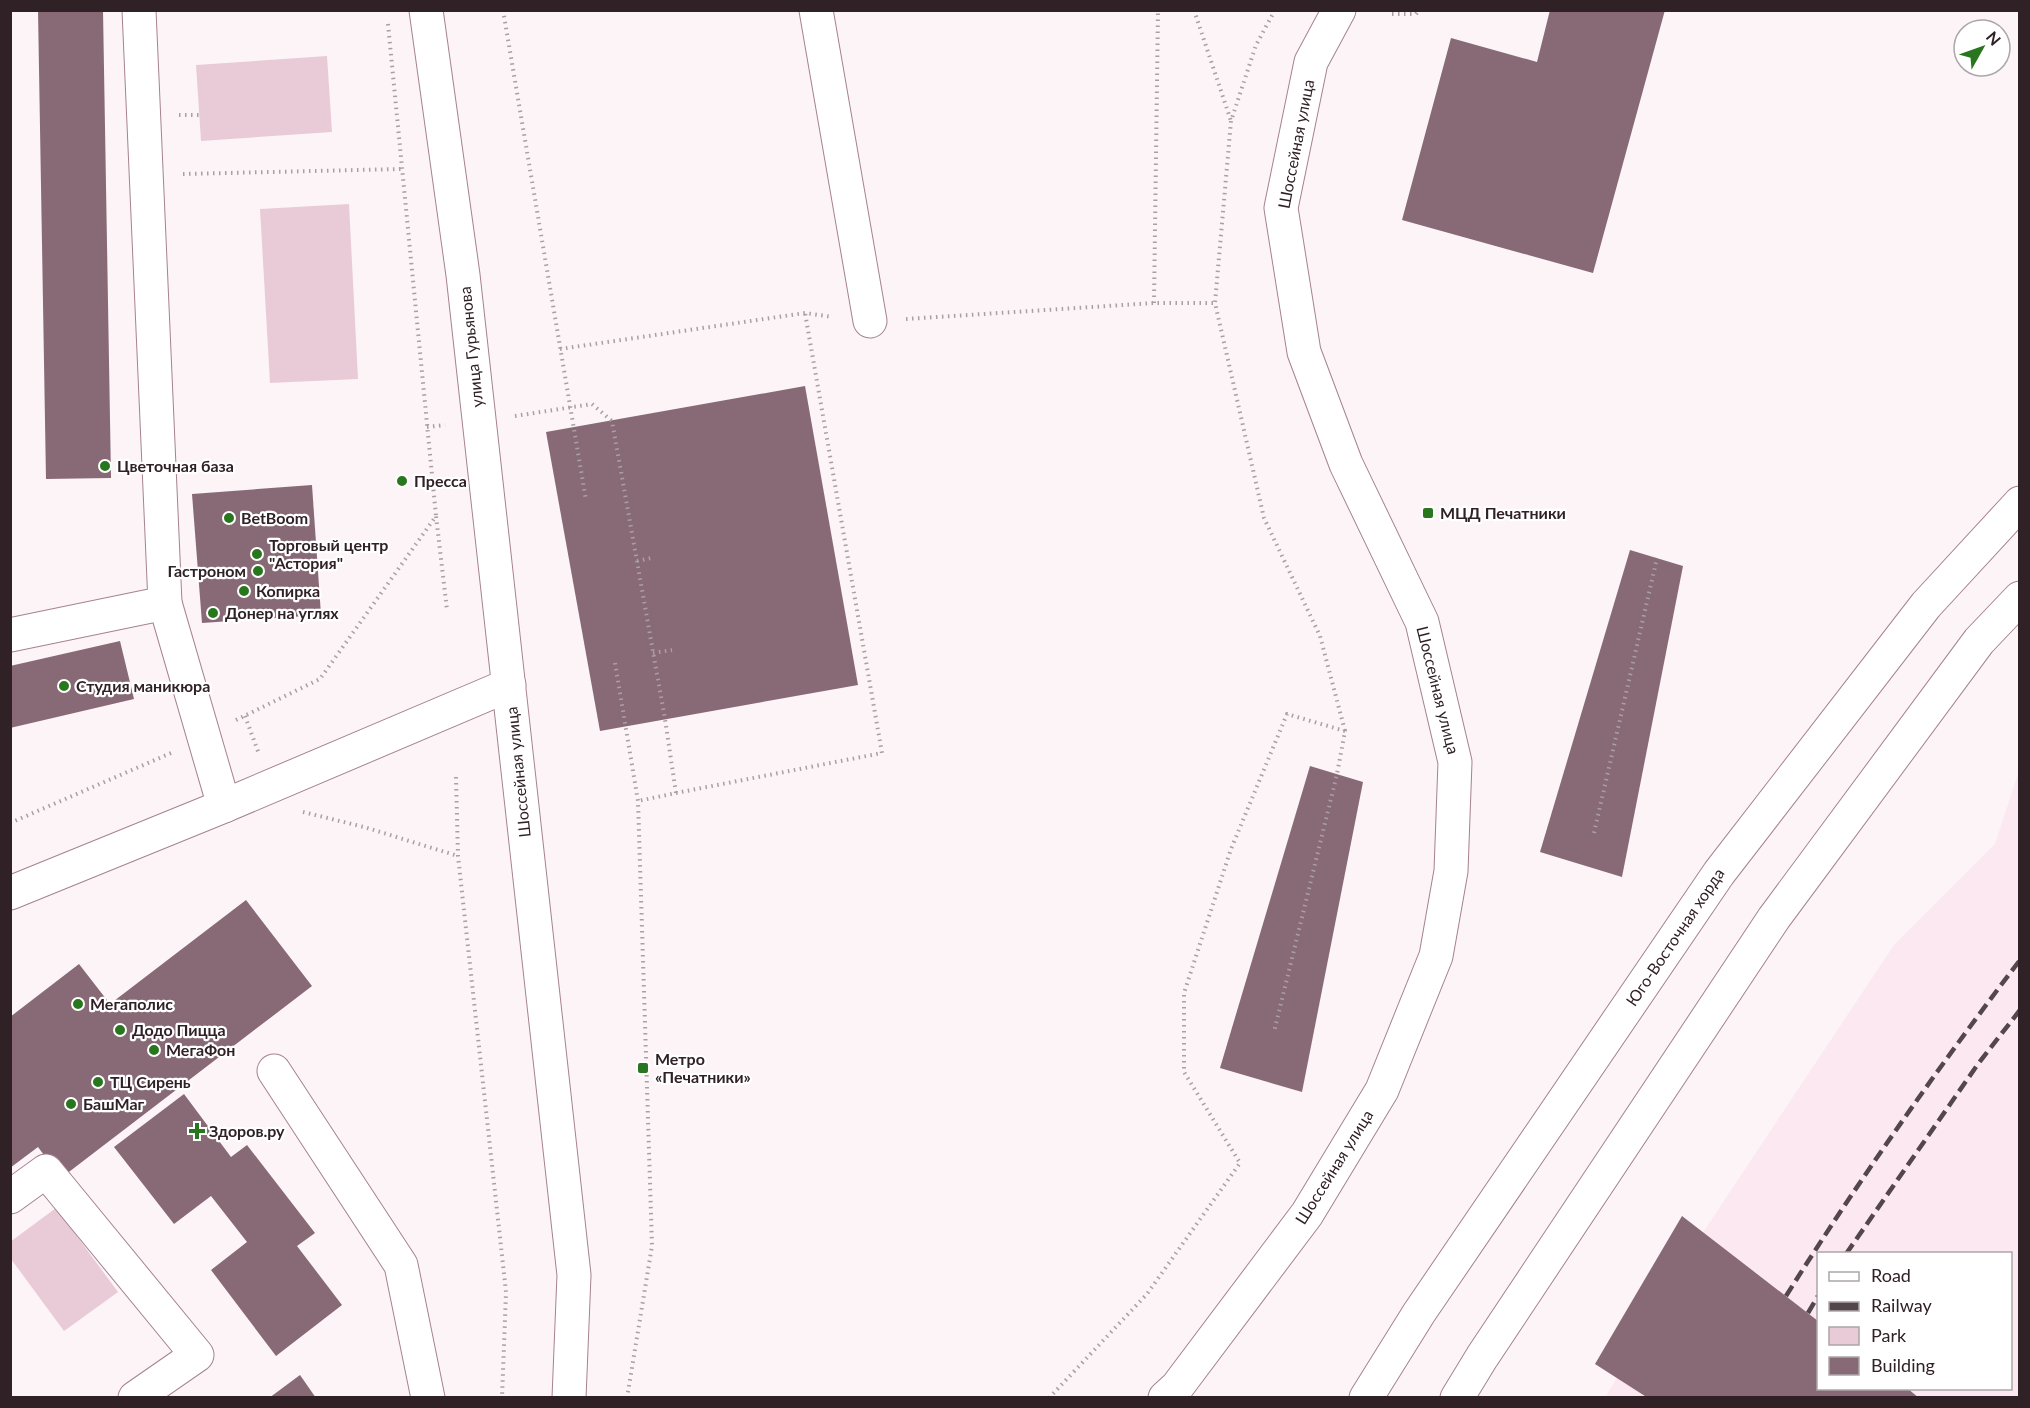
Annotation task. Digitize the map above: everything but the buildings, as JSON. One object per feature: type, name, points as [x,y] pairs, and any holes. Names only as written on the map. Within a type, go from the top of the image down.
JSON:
[{"type":"main road","points":[[139,10],[165,603],[225,806]]},
{"type":"main road","name":"улица Гурьянова","points":[[426,10],[463,275],[509,685]]},
{"type":"main road","points":[[816,10],[870,321]]},
{"type":"main road","name":"Шоссейная улица","points":[[1165,1398],[1177,1387],[1307,1214],[1382,1090],[1436,956],[1451,871],[1455,762],[1422,622],[1346,464],[1304,352],[1281,208],[1311,62],[1339,10]]},
{"type":"main road","name":"Юго-Восточная хорда","points":[[1366,1398],[1419,1312],[1719,873],[1926,605],[2019,502]]},
{"type":"main road","points":[[1457,1398],[1488,1347],[1774,918],[1979,641],[2019,598]]},
{"type":"main road","points":[[10,635],[165,603]]},
{"type":"main road","name":"Шоссейная улица","points":[[10,893],[225,806],[509,685],[573,1275],[569,1398]]},
{"type":"main road","points":[[274,1071],[401,1265],[428,1398]]},
{"type":"main road","points":[[10,1197],[46,1171],[197,1355],[135,1398]]},
{"type":"main road","points":[[1355,1398],[1419,1312]]},
{"type":"path","points":[[503,10],[586,500]]},
{"type":"path","points":[[1154,303],[1158,10]]},
{"type":"path","points":[[1194,10],[1231,121]]},
{"type":"path","points":[[1274,1032],[1337,774],[1345,730],[1320,636],[1264,518],[1215,303],[1231,121],[1256,45],[1275,10]]},
{"type":"path","points":[[1392,14],[1416,14],[1419,10]]},
{"type":"path","points":[[388,22],[447,610]]},
{"type":"path","points":[[146,175],[401,169]]},
{"type":"path","points":[[560,349],[804,314],[870,321],[1154,303],[1215,303]]},
{"type":"path","points":[[638,801],[882,753],[804,314]]},
{"type":"path","points":[[570,408],[592,404],[612,421],[676,794]]},
{"type":"path","points":[[10,823],[205,738],[245,715],[320,679],[436,516]]},
{"type":"path","points":[[637,561],[651,558]]},
{"type":"path","points":[[1594,833],[1657,558]]},
{"type":"path","points":[[653,653],[672,650]]},
{"type":"path","points":[[615,663],[638,801],[652,1246],[627,1398]]},
{"type":"path","points":[[1049,1398],[1146,1294],[1239,1163],[1184,1072],[1184,993],[1231,849],[1287,714],[1345,730]]},
{"type":"path","points":[[456,777],[458,856],[506,1292],[501,1398]]},
{"type":"path","points":[[298,811],[364,827],[458,856]]},
{"type":"shaded area","points":[[2019,771],[2019,1397],[1605,1398],[1704,1231],[1894,945],[1995,844]]},
{"type":"green space","points":[[327,56],[332,132],[201,141],[196,65]]},
{"type":"green space","points":[[349,204],[358,379],[270,383],[260,209]]},
{"type":"green space","points":[[56,1208],[118,1292],[64,1331],[11,1259],[10,1242]]},
{"type":"railway","points":[[1786,1296],[1899,1125],[2020,960]]},
{"type":"railway","points":[[1847,1252],[1978,1064],[2020,1010]]},
{"type":"railway","points":[[1808,1313],[1817,1298]]},
{"type":"place","name":"Цветочная база","points":[[105,466]]},
{"type":"place","name":"Пресса","points":[[402,481]]},
{"type":"place","name":"МЦД Печатники","points":[[1428,513]]},
{"type":"place","name":"BetBoom","points":[[229,518]]},
{"type":"place","name":"Торговый центр \"Астория\"","points":[[257,554]]},
{"type":"place","name":"Гастроном","points":[[258,571]]},
{"type":"place","name":"Копирка","points":[[244,591]]},
{"type":"place","name":"Донер на углях","points":[[213,613]]},
{"type":"place","name":"Студия маникюра","points":[[64,686]]},
{"type":"place","name":"Мегаполис","points":[[78,1004]]},
{"type":"place","name":"Додо Пицца","points":[[120,1030]]},
{"type":"place","name":"МегаФон","points":[[154,1050]]},
{"type":"place","name":"Метро «Печатники»","points":[[643,1068]]},
{"type":"place","name":"ТЦ Сирень","points":[[98,1082]]},
{"type":"place","name":"БашМаг","points":[[71,1104]]},
{"type":"place","name":"Здоров.ру","points":[[197,1131]]}]
